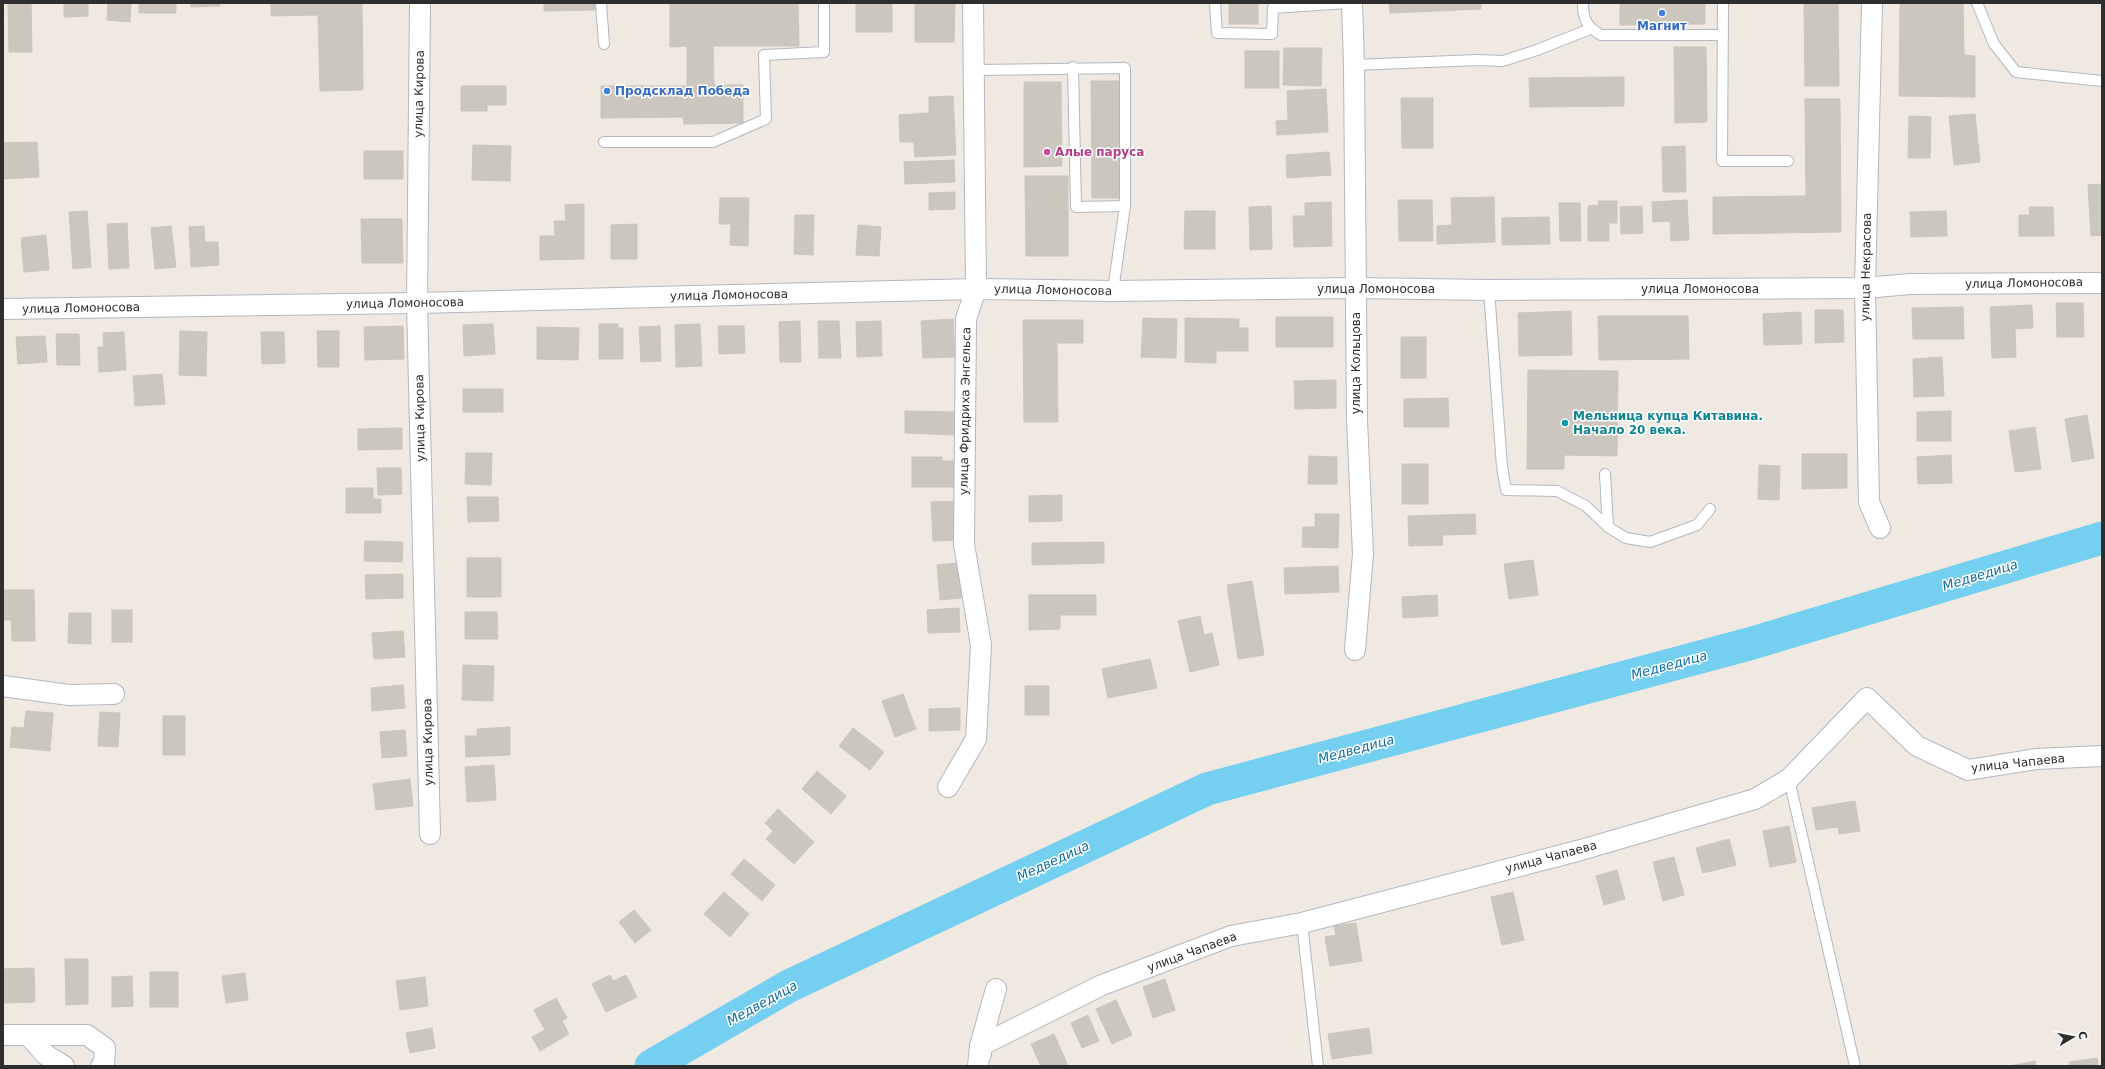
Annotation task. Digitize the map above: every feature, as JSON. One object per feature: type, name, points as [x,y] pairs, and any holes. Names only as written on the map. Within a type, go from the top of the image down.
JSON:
[{"type":"street","name":"улица Кирова","points":[[420,3],[417,303],[430,834]]},
{"type":"street","name":"улица Фридриха Энгельса","points":[[948,787],[976,739],[981,645],[964,544],[966,319],[976,289],[975,70],[973,3]]},
{"type":"street","name":"улица Кольцова","points":[[1352,3],[1354,65],[1357,420],[1363,554],[1355,650]]},
{"type":"street","name":"улица Некрасова","points":[[1872,3],[1864,288],[1869,502],[1880,528]]},
{"type":"street","name":"улица Ломоносова","points":[[3,309],[417,303],[976,289],[1113,291],[1356,288],[1489,290],[1864,288],[1910,284],[2102,283]]},
{"type":"street","points":[[3,686],[69,695],[114,694]]},
{"type":"street","name":"улица Чапаева","points":[[980,1046],[1102,985],[1231,936],[1302,923],[1581,850],[1755,799],[1789,779],[1867,698],[1917,746],[1968,770],[2036,759],[2102,756]]},
{"type":"street","points":[[978,1066],[980,1046],[996,988]]},
{"type":"street","points":[[3,1035],[87,1035],[105,1048],[104,1064],[101,1066]]},
{"type":"street","points":[[28,1035],[46,1056],[64,1066]]},
{"type":"street","points":[[980,1046],[983,1066]]},
{"type":"lane","points":[[601,3],[604,44]]},
{"type":"lane","points":[[604,142],[713,142],[766,120],[764,55],[824,52],[824,3]]},
{"type":"lane","points":[[1215,3],[1216,33],[1272,34],[1273,8],[1348,3]]},
{"type":"lane","points":[[1583,3],[1583,12],[1590,29],[1601,35],[1723,35]]},
{"type":"lane","points":[[1723,3],[1722,161],[1788,161]]},
{"type":"lane","points":[[1977,3],[1994,44],[2016,72],[2102,81]]},
{"type":"lane","points":[[1354,65],[1477,60],[1503,61],[1537,50],[1590,29]]},
{"type":"lane","points":[[975,70],[1073,67],[1125,68],[1125,206],[1113,291]]},
{"type":"lane","points":[[1073,67],[1076,207],[1125,206]]},
{"type":"lane","points":[[1489,290],[1502,467],[1506,490],[1557,491],[1586,506],[1608,527],[1626,538],[1650,542],[1697,525],[1710,509]]},
{"type":"lane","points":[[1605,474],[1608,527]]},
{"type":"lane","points":[[1789,779],[1855,1066]]},
{"type":"lane","points":[[1302,923],[1318,1066]]},
{"type":"building","points":[[8,3],[31,3],[32,52],[9,52]]},
{"type":"building","points":[[64,3],[88,3],[88,16],[64,17]]},
{"type":"building","points":[[108,3],[131,3],[130,22],[107,20]]},
{"type":"building","points":[[139,3],[176,3],[176,13],[139,13]]},
{"type":"building","points":[[191,3],[220,3],[220,6],[191,7]]},
{"type":"building","points":[[271,3],[362,3],[363,90],[320,91],[318,15],[271,16]]},
{"type":"building","points":[[544,3],[595,3],[595,10],[544,11]]},
{"type":"building","points":[[670,3],[798,3],[799,46],[713,46],[714,85],[743,85],[743,123],[684,124],[683,117],[601,118],[601,86],[687,86],[687,46],[670,47]]},
{"type":"building","points":[[856,3],[892,3],[892,32],[856,32]]},
{"type":"building","points":[[915,3],[955,3],[954,42],[915,42]]},
{"type":"building","points":[[1229,3],[1258,3],[1258,24],[1229,24]]},
{"type":"building","points":[[1389,3],[1481,3],[1481,9],[1390,13]]},
{"type":"building","name":"Магнит","points":[[1620,3],[1705,3],[1705,24],[1620,25]]},
{"type":"building","points":[[1804,3],[1838,3],[1839,86],[1805,86]]},
{"type":"building","points":[[1900,3],[1963,3],[1964,55],[1975,56],[1975,97],[1899,96]]},
{"type":"building","points":[[1674,47],[1706,47],[1707,122],[1675,123]]},
{"type":"building","points":[[1284,48],[1322,48],[1321,86],[1283,85]]},
{"type":"building","points":[[1245,51],[1279,51],[1279,88],[1245,88]]},
{"type":"building","points":[[1624,77],[1624,106],[1530,107],[1529,78]]},
{"type":"building","points":[[1091,81],[1127,81],[1128,198],[1092,198]]},
{"type":"building","points":[[1024,82],[1061,82],[1062,166],[1024,167]]},
{"type":"building","points":[[461,86],[506,86],[506,105],[487,105],[487,111],[461,111]]},
{"type":"building","points":[[1326,89],[1328,132],[1277,135],[1276,121],[1288,120],[1287,91]]},
{"type":"building","points":[[953,96],[956,155],[915,157],[914,142],[900,142],[899,115],[929,113],[929,97]]},
{"type":"building","points":[[1401,98],[1433,98],[1433,148],[1402,148]]},
{"type":"building","points":[[1805,99],[1840,99],[1841,232],[1713,234],[1713,197],[1806,196]]},
{"type":"building","points":[[1975,114],[1980,162],[1954,165],[1949,116]]},
{"type":"building","points":[[1909,116],[1931,117],[1930,158],[1908,158]]},
{"type":"building","points":[[37,142],[39,177],[3,179],[3,143]]},
{"type":"building","points":[[473,145],[511,146],[510,181],[472,180]]},
{"type":"building","points":[[1685,146],[1686,192],[1663,192],[1662,147]]},
{"type":"building","points":[[364,151],[403,151],[403,179],[364,179]]},
{"type":"building","points":[[1329,152],[1331,175],[1287,178],[1286,155]]},
{"type":"building","points":[[954,160],[955,182],[905,184],[904,162]]},
{"type":"building","points":[[1025,176],[1068,176],[1068,256],[1026,256]]},
{"type":"building","points":[[2102,184],[2102,235],[2091,236],[2088,185]]},
{"type":"building","points":[[955,192],[955,209],[929,210],[929,193]]},
{"type":"building","points":[[1494,197],[1495,242],[1437,244],[1437,226],[1452,225],[1451,198]]},
{"type":"building","points":[[720,198],[749,198],[748,246],[730,245],[731,224],[719,224]]},
{"type":"building","points":[[1398,200],[1432,200],[1433,241],[1399,241]]},
{"type":"building","points":[[1687,200],[1689,240],[1671,241],[1670,221],[1653,222],[1652,202]]},
{"type":"building","points":[[1598,201],[1617,201],[1617,223],[1609,223],[1609,241],[1588,241],[1588,206],[1599,205]]},
{"type":"building","points":[[1331,202],[1332,246],[1294,247],[1293,216],[1305,216],[1305,203]]},
{"type":"building","points":[[1559,203],[1580,203],[1581,241],[1560,241]]},
{"type":"building","points":[[584,204],[584,259],[540,260],[540,236],[555,236],[554,221],[566,221],[565,205]]},
{"type":"building","points":[[1271,206],[1272,249],[1250,250],[1249,207]]},
{"type":"building","points":[[1642,206],[1643,233],[1621,234],[1620,207]]},
{"type":"building","points":[[2029,207],[2053,207],[2054,236],[2019,236],[2019,215],[2030,215]]},
{"type":"building","points":[[87,211],[91,267],[73,269],[69,212]]},
{"type":"building","points":[[1185,211],[1215,211],[1215,249],[1184,249]]},
{"type":"building","points":[[1946,211],[1947,236],[1911,237],[1910,212]]},
{"type":"building","points":[[795,215],[814,215],[813,255],[794,254]]},
{"type":"building","points":[[1549,217],[1550,244],[1502,245],[1502,218]]},
{"type":"building","points":[[361,219],[402,219],[403,263],[362,263]]},
{"type":"building","points":[[127,223],[129,268],[109,269],[107,224]]},
{"type":"building","points":[[637,224],[637,259],[611,259],[611,225]]},
{"type":"building","points":[[858,225],[881,227],[879,256],[856,255]]},
{"type":"building","points":[[171,226],[176,267],[155,269],[151,228]]},
{"type":"building","points":[[204,226],[205,242],[218,242],[219,265],[191,267],[189,227]]},
{"type":"building","points":[[46,235],[49,270],[24,272],[21,238]]},
{"type":"building","points":[[2056,303],[2083,303],[2084,337],[2057,337]]},
{"type":"building","points":[[2032,305],[2033,328],[2015,329],[2016,357],[1992,358],[1990,307]]},
{"type":"building","points":[[1963,307],[1964,339],[1913,339],[1912,308]]},
{"type":"building","points":[[1815,310],[1843,310],[1844,342],[1815,343]]},
{"type":"building","points":[[1571,311],[1572,355],[1519,356],[1518,313]]},
{"type":"building","points":[[1801,312],[1802,344],[1764,345],[1763,314]]},
{"type":"building","points":[[1598,316],[1688,316],[1689,359],[1599,360]]},
{"type":"building","points":[[1276,317],[1333,317],[1333,347],[1276,347]]},
{"type":"building","points":[[1143,318],[1177,319],[1176,358],[1141,357]]},
{"type":"building","points":[[1185,318],[1239,319],[1239,328],[1248,328],[1248,351],[1216,351],[1216,363],[1185,362]]},
{"type":"building","points":[[953,319],[955,357],[923,358],[921,321]]},
{"type":"building","points":[[1023,320],[1083,320],[1083,343],[1057,343],[1058,422],[1024,422]]},
{"type":"building","points":[[800,321],[801,362],[780,362],[779,322]]},
{"type":"building","points":[[818,321],[839,321],[841,358],[819,358]]},
{"type":"building","points":[[881,321],[882,356],[857,357],[856,322]]},
{"type":"building","points":[[493,324],[495,354],[464,356],[463,325]]},
{"type":"building","points":[[599,324],[618,324],[618,328],[623,328],[623,359],[599,359]]},
{"type":"building","points":[[700,324],[702,366],[676,367],[675,325]]},
{"type":"building","points":[[403,326],[404,359],[365,360],[364,327]]},
{"type":"building","points":[[660,326],[661,361],[641,362],[639,327]]},
{"type":"building","points":[[718,326],[744,326],[745,353],[719,354]]},
{"type":"building","points":[[537,327],[579,328],[578,360],[537,359]]},
{"type":"building","points":[[180,331],[207,332],[206,376],[179,375]]},
{"type":"building","points":[[317,331],[339,331],[339,367],[318,367]]},
{"type":"building","points":[[124,332],[126,370],[99,372],[98,347],[104,347],[103,333]]},
{"type":"building","points":[[261,332],[284,332],[285,363],[262,364]]},
{"type":"building","points":[[56,334],[79,334],[80,365],[57,365]]},
{"type":"building","points":[[45,336],[47,362],[18,364],[16,337]]},
{"type":"building","points":[[1401,337],[1426,337],[1426,378],[1401,378]]},
{"type":"building","points":[[1942,357],[1944,396],[1914,397],[1913,359]]},
{"type":"building","points":[[1528,370],[1618,371],[1617,456],[1564,455],[1564,469],[1527,469]]},
{"type":"building","points":[[162,374],[165,404],[135,406],[133,376]]},
{"type":"building","points":[[1336,380],[1336,408],[1295,409],[1294,381]]},
{"type":"building","points":[[463,389],[503,389],[503,412],[463,412]]},
{"type":"building","points":[[1448,398],[1449,427],[1404,427],[1404,399]]},
{"type":"building","points":[[905,411],[958,412],[957,435],[905,433]]},
{"type":"building","points":[[1951,411],[1951,441],[1917,441],[1917,412]]},
{"type":"building","points":[[2087,415],[2094,458],[2072,462],[2065,419]]},
{"type":"building","points":[[2035,427],[2041,469],[2015,472],[2009,431]]},
{"type":"building","points":[[402,428],[402,449],[358,450],[358,429]]},
{"type":"building","points":[[466,453],[492,453],[491,485],[465,484]]},
{"type":"building","points":[[1802,454],[1847,454],[1847,488],[1802,489]]},
{"type":"building","points":[[1951,455],[1952,483],[1918,484],[1917,457]]},
{"type":"building","points":[[1309,456],[1337,457],[1337,484],[1308,484]]},
{"type":"building","points":[[912,457],[942,457],[942,461],[958,461],[958,487],[912,487]]},
{"type":"building","points":[[1402,464],[1428,464],[1428,504],[1402,504]]},
{"type":"building","points":[[1759,465],[1780,466],[1779,500],[1758,499]]},
{"type":"building","points":[[377,468],[401,468],[402,494],[378,495]]},
{"type":"building","points":[[346,488],[373,488],[373,499],[381,499],[381,513],[346,513]]},
{"type":"building","points":[[1062,495],[1062,521],[1029,522],[1029,496]]},
{"type":"building","points":[[467,497],[498,497],[499,521],[468,522]]},
{"type":"building","points":[[960,501],[961,540],[933,541],[931,502]]},
{"type":"building","points":[[1315,514],[1339,514],[1338,548],[1302,547],[1303,527],[1315,527]]},
{"type":"building","points":[[1475,514],[1476,534],[1442,535],[1443,545],[1409,546],[1408,516]]},
{"type":"building","points":[[365,541],[403,542],[402,562],[364,561]]},
{"type":"building","points":[[1104,542],[1104,563],[1032,565],[1032,543]]},
{"type":"building","points":[[467,558],[501,558],[501,597],[467,597]]},
{"type":"building","points":[[1533,560],[1538,595],[1509,599],[1504,564]]},
{"type":"building","points":[[958,563],[961,598],[940,600],[937,565]]},
{"type":"building","points":[[1338,566],[1339,592],[1285,594],[1284,568]]},
{"type":"building","points":[[403,574],[403,598],[366,599],[365,575]]},
{"type":"building","points":[[1252,581],[1264,655],[1238,659],[1227,585]]},
{"type":"building","points":[[3,590],[34,590],[35,641],[12,641],[11,620],[3,620]]},
{"type":"building","points":[[1029,595],[1096,595],[1096,615],[1060,615],[1060,629],[1029,630]]},
{"type":"building","points":[[1437,595],[1438,616],[1403,618],[1402,597]]},
{"type":"building","points":[[959,608],[960,632],[928,633],[927,610]]},
{"type":"building","points":[[112,610],[132,610],[132,642],[112,642]]},
{"type":"building","points":[[465,612],[497,612],[498,639],[465,639]]},
{"type":"building","points":[[69,613],[91,613],[91,644],[68,643]]},
{"type":"building","points":[[1200,616],[1204,635],[1212,633],[1219,665],[1190,672],[1178,621]]},
{"type":"building","points":[[403,631],[405,657],[374,659],[372,633]]},
{"type":"building","points":[[1150,659],[1157,688],[1108,698],[1102,669]]},
{"type":"building","points":[[463,665],[494,666],[493,701],[462,700]]},
{"type":"building","points":[[403,685],[405,708],[372,711],[371,688]]},
{"type":"building","points":[[1025,686],[1049,686],[1049,715],[1025,715]]},
{"type":"building","points":[[903,694],[916,729],[895,737],[882,701]]},
{"type":"building","points":[[960,708],[960,730],[929,731],[929,709]]},
{"type":"building","points":[[26,711],[53,713],[50,751],[10,747],[12,727],[24,728]]},
{"type":"building","points":[[100,712],[120,713],[118,747],[98,746]]},
{"type":"building","points":[[163,716],[185,716],[185,755],[163,755]]},
{"type":"building","points":[[510,727],[510,755],[466,757],[465,736],[477,736],[477,729]]},
{"type":"building","points":[[853,728],[884,752],[870,770],[839,746]]},
{"type":"building","points":[[405,730],[407,756],[382,758],[380,732]]},
{"type":"building","points":[[494,765],[496,800],[467,802],[465,767]]},
{"type":"building","points":[[817,771],[846,796],[831,814],[802,789]]},
{"type":"building","points":[[410,779],[413,806],[376,810],[373,784]]},
{"type":"building","points":[[1855,801],[1860,831],[1839,834],[1838,827],[1816,830],[1812,808]]},
{"type":"building","points":[[778,809],[814,842],[794,864],[766,839],[773,831],[765,823]]},
{"type":"building","points":[[1789,826],[1796,862],[1770,867],[1763,831]]},
{"type":"building","points":[[1729,839],[1736,865],[1703,873],[1696,848]]},
{"type":"building","points":[[1674,857],[1684,895],[1663,901],[1653,862]]},
{"type":"building","points":[[744,859],[775,885],[762,901],[731,874]]},
{"type":"building","points":[[1617,870],[1625,899],[1604,905],[1596,876]]},
{"type":"building","points":[[724,892],[749,914],[730,937],[704,914]]},
{"type":"building","points":[[1513,892],[1524,940],[1502,945],[1491,897]]},
{"type":"building","points":[[634,910],[651,930],[635,943],[619,922]]},
{"type":"building","points":[[1356,923],[1362,961],[1330,966],[1325,937],[1336,935],[1334,926]]},
{"type":"building","points":[[65,959],[88,959],[88,1004],[66,1005]]},
{"type":"building","points":[[34,968],[35,1002],[3,1003],[3,969]]},
{"type":"building","points":[[150,972],[178,972],[178,1007],[150,1007]]},
{"type":"building","points":[[245,973],[248,1000],[226,1003],[222,976]]},
{"type":"building","points":[[610,975],[613,981],[626,975],[637,997],[606,1012],[592,984]]},
{"type":"building","points":[[132,976],[133,1006],[112,1007],[112,977]]},
{"type":"building","points":[[425,977],[428,1006],[400,1010],[396,981]]},
{"type":"building","points":[[1165,979],[1175,1010],[1153,1018],[1143,987]]},
{"type":"building","points":[[556,998],[567,1018],[562,1021],[569,1034],[540,1051],[532,1037],[545,1030],[534,1010]]},
{"type":"building","points":[[1116,1000],[1132,1035],[1112,1044],[1096,1009]]},
{"type":"building","points":[[1088,1015],[1099,1041],[1082,1048],[1071,1023]]},
{"type":"building","points":[[432,1028],[435,1048],[410,1053],[406,1033]]},
{"type":"building","points":[[1369,1028],[1372,1053],[1332,1059],[1328,1034]]},
{"type":"building","points":[[1054,1034],[1068,1066],[1041,1066],[1031,1044]]},
{"type":"building","points":[[2097,1058],[2098,1066],[2069,1066],[2069,1062]]},
{"type":"building","points":[[2035,1061],[2036,1066],[2009,1066]]},
{"type":"waterway","name":"Медведица","points":[[651,1066],[789,986],[1207,789],[1749,644],[2102,538]]},
{"type":"place","name":"Магнит","points":[[1662,13]]},
{"type":"place","name":"Продсклад Победа","points":[[607,91]]},
{"type":"place","name":"Алые паруса","points":[[1047,152]]},
{"type":"place","name":"Мельница купца Китавина. Начало 20 века.","points":[[1565,423]]}]
